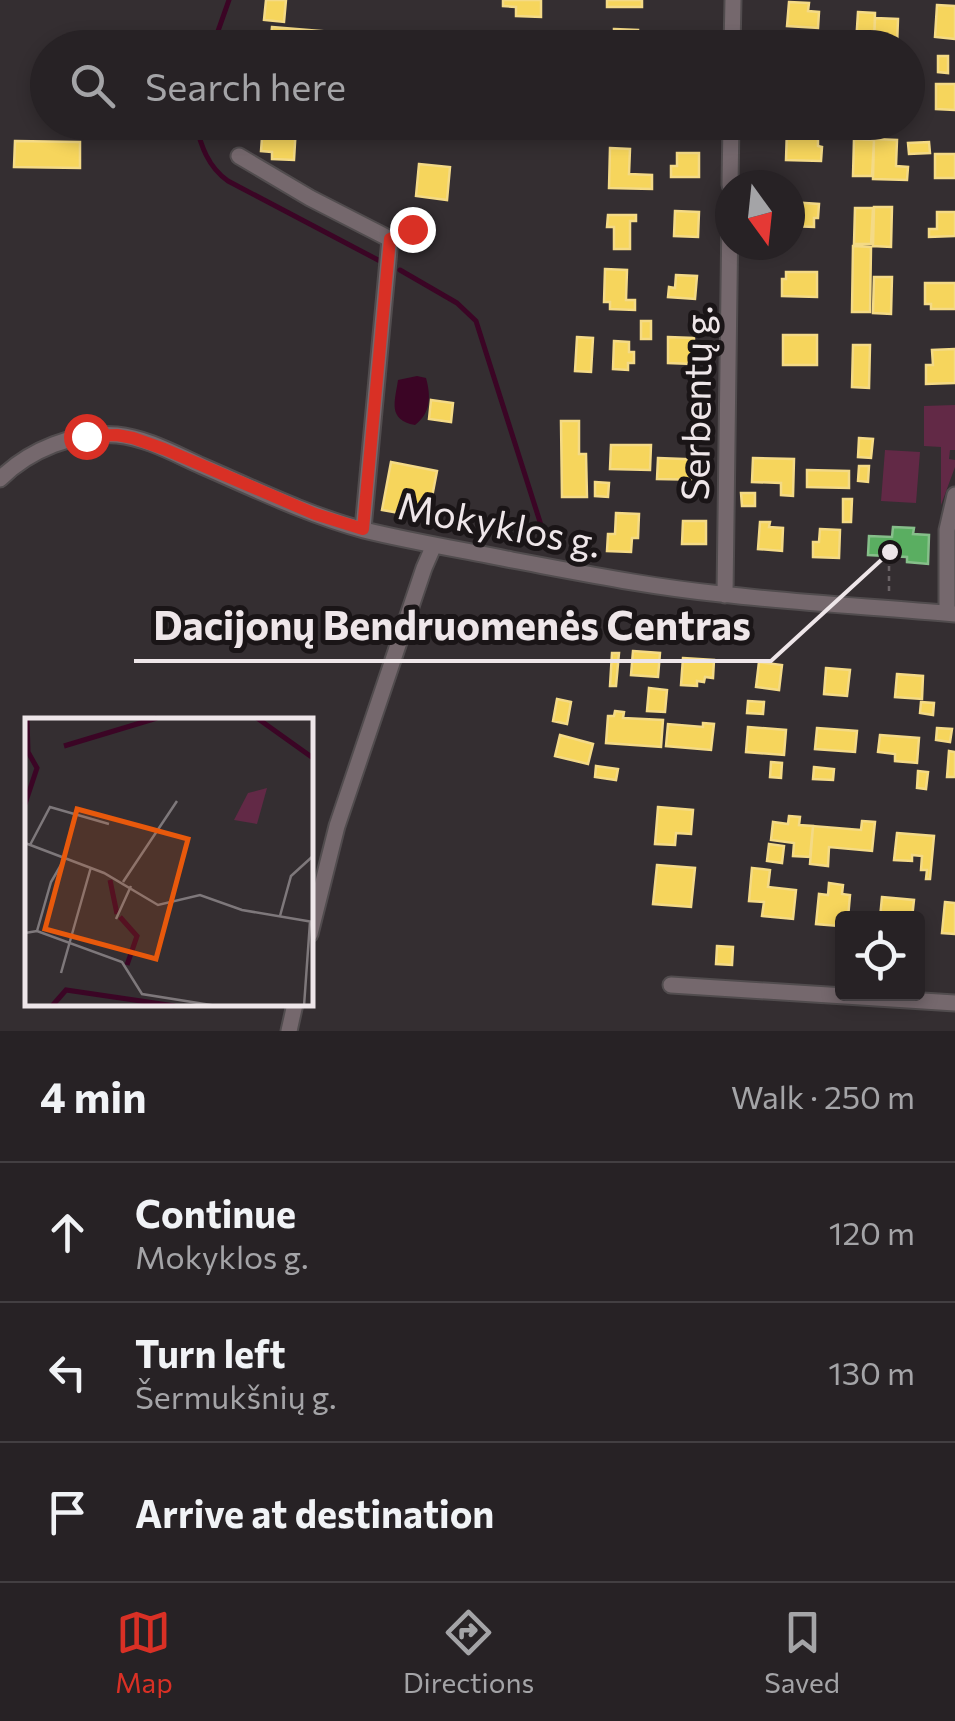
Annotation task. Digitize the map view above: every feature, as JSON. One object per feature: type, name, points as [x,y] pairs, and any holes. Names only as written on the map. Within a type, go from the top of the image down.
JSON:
[{"type":"street","points":[[732,0],[732,30]]},
{"type":"street","points":[[730,170],[731,140]]},
{"type":"street","points":[[239,156],[390,239]]},
{"type":"street","points":[[390,239],[412,229]]},
{"type":"street","points":[[363,529],[390,239]]},
{"type":"street","name":"Serbentų g.","points":[[725,595],[729,260]]},
{"type":"street","name":"Mokyklos g.","points":[[0,479],[44,449],[86,436],[117,435],[164,449],[315,514],[434,545],[608,578],[725,595],[951,614]]},
{"type":"street","points":[[951,614],[947,530],[955,494]]},
{"type":"street","points":[[312,925],[338,826],[434,545]]},
{"type":"street","points":[[671,984],[955,1003]]},
{"type":"street","points":[[288,1031],[294,1006]]},
{"type":"path","points":[[888,588],[890,559]]},
{"type":"shaded area","points":[[426,378],[429,398],[427,410],[415,425],[400,419],[395,402],[398,380]]},
{"type":"shaded area","points":[[955,405],[955,450],[950,450],[949,459],[955,460],[955,467],[941,505],[941,447],[924,446],[924,406]]},
{"type":"shaded area","points":[[885,450],[920,452],[916,503],[881,501]]},
{"type":"building: Homes","points":[[266,0],[286,0],[284,22],[264,20]]},
{"type":"building: Homes","points":[[503,0],[541,0],[541,17],[516,16],[516,7],[503,6]]},
{"type":"building: Homes","points":[[607,0],[642,0],[642,7],[607,7]]},
{"type":"building: Homes","points":[[789,2],[809,3],[808,11],[819,12],[818,28],[787,26]]},
{"type":"building: Homes","points":[[937,5],[955,6],[955,39],[935,37]]},
{"type":"building: Homes","points":[[858,12],[875,13],[874,30],[857,30]]},
{"type":"building: Homes","points":[[875,18],[898,19],[898,30],[875,30]]},
{"type":"building: Homes","points":[[938,56],[948,56],[948,73],[938,72]]},
{"type":"building: Homes","points":[[936,84],[955,84],[955,110],[936,109]]},
{"type":"building: Homes","points":[[262,140],[295,140],[294,160],[272,159],[272,152],[261,151]]},
{"type":"building: Homes","points":[[787,140],[818,140],[822,147],[821,161],[786,160]]},
{"type":"building: Homes","points":[[854,140],[874,140],[872,176],[853,176]]},
{"type":"building: Homes","points":[[874,140],[897,140],[896,166],[908,167],[907,180],[873,179]]},
{"type":"building: Homes","points":[[15,141],[80,142],[80,168],[14,167]]},
{"type":"building: Homes","points":[[929,142],[930,153],[909,154],[908,143]]},
{"type":"building: Homes","points":[[610,148],[630,149],[629,174],[652,175],[652,189],[609,188]]},
{"type":"building: Homes","points":[[677,153],[699,153],[699,177],[671,177],[671,166],[677,166]]},
{"type":"building: Homes","points":[[935,154],[955,154],[955,178],[935,178]]},
{"type":"building: Homes","points":[[419,164],[450,167],[447,200],[416,196]]},
{"type":"building: Homes","points":[[805,203],[819,204],[814,227],[805,227]]},
{"type":"building: Homes","points":[[874,207],[892,207],[891,247],[873,246]]},
{"type":"building: Homes","points":[[855,208],[873,208],[871,244],[854,244]]},
{"type":"building: Homes","points":[[675,211],[699,212],[698,237],[674,236]]},
{"type":"building: Homes","points":[[937,212],[955,212],[955,236],[929,237],[929,229],[937,229]]},
{"type":"building: Homes","points":[[608,215],[636,215],[636,221],[630,221],[630,249],[614,249],[614,227],[607,227]]},
{"type":"building: Homes","points":[[853,246],[871,247],[870,312],[852,312]]},
{"type":"building: Homes","points":[[605,269],[627,270],[626,300],[635,300],[635,310],[610,309],[610,302],[604,302]]},
{"type":"building: Homes","points":[[786,272],[817,272],[817,297],[782,296]]},
{"type":"building: Homes","points":[[676,275],[697,276],[695,299],[668,297],[669,287],[675,288]]},
{"type":"building: Homes","points":[[874,277],[892,277],[891,314],[873,313]]},
{"type":"building: Homes","points":[[925,283],[955,283],[955,309],[931,309],[931,304],[925,304]]},
{"type":"building: Homes","points":[[641,321],[651,321],[651,339],[641,339]]},
{"type":"building: Homes","points":[[783,335],[817,335],[817,365],[783,365]]},
{"type":"building: Homes","points":[[577,337],[593,338],[591,372],[575,371]]},
{"type":"building: Homes","points":[[668,337],[694,338],[699,358],[692,357],[692,364],[668,363]]},
{"type":"building: Homes","points":[[614,341],[629,342],[629,352],[634,352],[634,363],[628,363],[628,370],[613,369]]},
{"type":"building: Homes","points":[[853,345],[870,345],[869,388],[852,387]]},
{"type":"building: Homes","points":[[955,349],[955,383],[926,384],[926,365],[933,365],[932,350]]},
{"type":"building: Homes","points":[[431,400],[453,403],[451,422],[429,419]]},
{"type":"building: Homes","points":[[561,421],[579,421],[579,454],[586,454],[587,497],[562,497]]},
{"type":"building: Homes","points":[[859,438],[873,439],[871,458],[858,457]]},
{"type":"building: Homes","points":[[611,445],[651,445],[650,470],[610,469]]},
{"type":"building: Homes","points":[[658,458],[709,460],[708,480],[657,479]]},
{"type":"building: Homes","points":[[753,458],[794,459],[793,496],[781,495],[781,483],[752,482]]},
{"type":"building: Homes","points":[[391,462],[437,471],[428,518],[382,510]]},
{"type":"building: Homes","points":[[859,466],[869,466],[868,482],[858,481]]},
{"type":"building: Homes","points":[[807,470],[849,471],[849,488],[807,487]]},
{"type":"building: Homes","points":[[595,482],[609,483],[608,497],[595,496]]},
{"type":"building: Homes","points":[[741,493],[755,493],[755,506],[742,506]]},
{"type":"building: Homes","points":[[843,499],[852,499],[851,522],[843,522]]},
{"type":"building: Homes","points":[[616,513],[639,514],[638,538],[632,538],[631,552],[607,551],[608,534],[615,534]]},
{"type":"building: Homes","points":[[683,521],[706,521],[706,544],[682,544]]},
{"type":"building: Homes","points":[[760,522],[783,528],[782,551],[758,549]]},
{"type":"building: Homes","points":[[820,529],[840,530],[839,558],[813,557],[813,542],[819,542]]},
{"type":"building: Homes","points":[[633,651],[660,653],[658,677],[631,675]]},
{"type":"building: Homes","points":[[612,653],[619,653],[616,686],[610,686]]},
{"type":"building: Homes","points":[[683,658],[714,660],[713,678],[697,681],[697,686],[681,685]]},
{"type":"building: Homes","points":[[759,662],[782,665],[779,690],[756,687]]},
{"type":"building: Homes","points":[[826,668],[850,670],[847,696],[824,694]]},
{"type":"building: Homes","points":[[897,674],[923,676],[922,699],[895,697]]},
{"type":"building: Homes","points":[[649,688],[667,690],[665,712],[647,711]]},
{"type":"building: Homes","points":[[557,699],[571,702],[567,724],[553,721]]},
{"type":"building: Homes","points":[[748,701],[764,702],[763,714],[747,713]]},
{"type":"building: Homes","points":[[921,702],[934,703],[933,715],[920,713]]},
{"type":"building: Homes","points":[[615,711],[624,712],[623,718],[663,720],[661,747],[606,743],[608,716],[614,716]]},
{"type":"building: Homes","points":[[703,723],[714,724],[711,750],[666,746],[668,724],[703,727]]},
{"type":"building: Homes","points":[[748,727],[786,730],[784,755],[746,752]]},
{"type":"building: Homes","points":[[817,728],[857,731],[855,752],[815,749]]},
{"type":"building: Homes","points":[[937,728],[952,729],[950,742],[936,740]]},
{"type":"building: Homes","points":[[560,735],[593,744],[588,764],[555,756]]},
{"type":"building: Homes","points":[[880,735],[919,738],[917,763],[895,761],[895,754],[878,752]]},
{"type":"building: Homes","points":[[949,751],[955,752],[955,777],[947,777]]},
{"type":"building: Homes","points":[[771,762],[782,763],[781,778],[770,777]]},
{"type":"building: Homes","points":[[596,766],[618,769],[616,780],[595,777]]},
{"type":"building: Homes","points":[[814,767],[834,769],[833,780],[813,779]]},
{"type":"building: Homes","points":[[918,771],[928,772],[926,789],[917,788]]},
{"type":"building: Homes","points":[[658,807],[693,810],[691,834],[676,833],[675,845],[655,844]]},
{"type":"building: Homes","points":[[789,816],[800,817],[799,825],[813,826],[810,857],[793,856],[794,843],[771,840],[773,822],[788,824]]},
{"type":"building: Homes","points":[[862,821],[875,822],[872,851],[829,847],[828,866],[810,864],[813,826],[861,830]]},
{"type":"building: Homes","points":[[897,833],[934,836],[930,879],[926,879],[927,870],[921,870],[922,856],[912,855],[912,861],[894,860]]},
{"type":"building: Homes","points":[[769,844],[784,846],[782,863],[767,861]]},
{"type":"building: Homes","points":[[657,865],[695,868],[691,907],[653,904]]},
{"type":"building: Homes","points":[[752,868],[770,870],[768,887],[796,890],[793,919],[762,916],[764,902],[749,901]]},
{"type":"building: Homes","points":[[829,883],[843,885],[842,894],[850,895],[849,911],[835,911],[835,926],[816,924],[819,894],[828,895]]},
{"type":"building: Homes","points":[[882,897],[914,900],[913,911],[881,911]]},
{"type":"building: Homes","points":[[945,902],[955,903],[955,934],[942,933]]},
{"type":"building: Homes","points":[[717,946],[733,947],[732,965],[716,964]]},
{"type":"building: Public","points":[[893,527],[914,528],[913,534],[929,535],[928,564],[907,562],[907,557],[868,555],[869,536],[892,537]]},
{"type":"waterway","points":[[218,30],[229,0]]},
{"type":"waterway","points":[[200,140],[215,169],[228,181],[380,261]]},
{"type":"waterway","points":[[400,270],[457,303],[476,321],[548,547]]},
{"type":"place","name":"Dacijonų Bendruomenės Centras","points":[[890,552]]},
{"type":"route","points":[[86,436],[133,438],[315,514],[363,529],[390,239],[412,229]]}]
